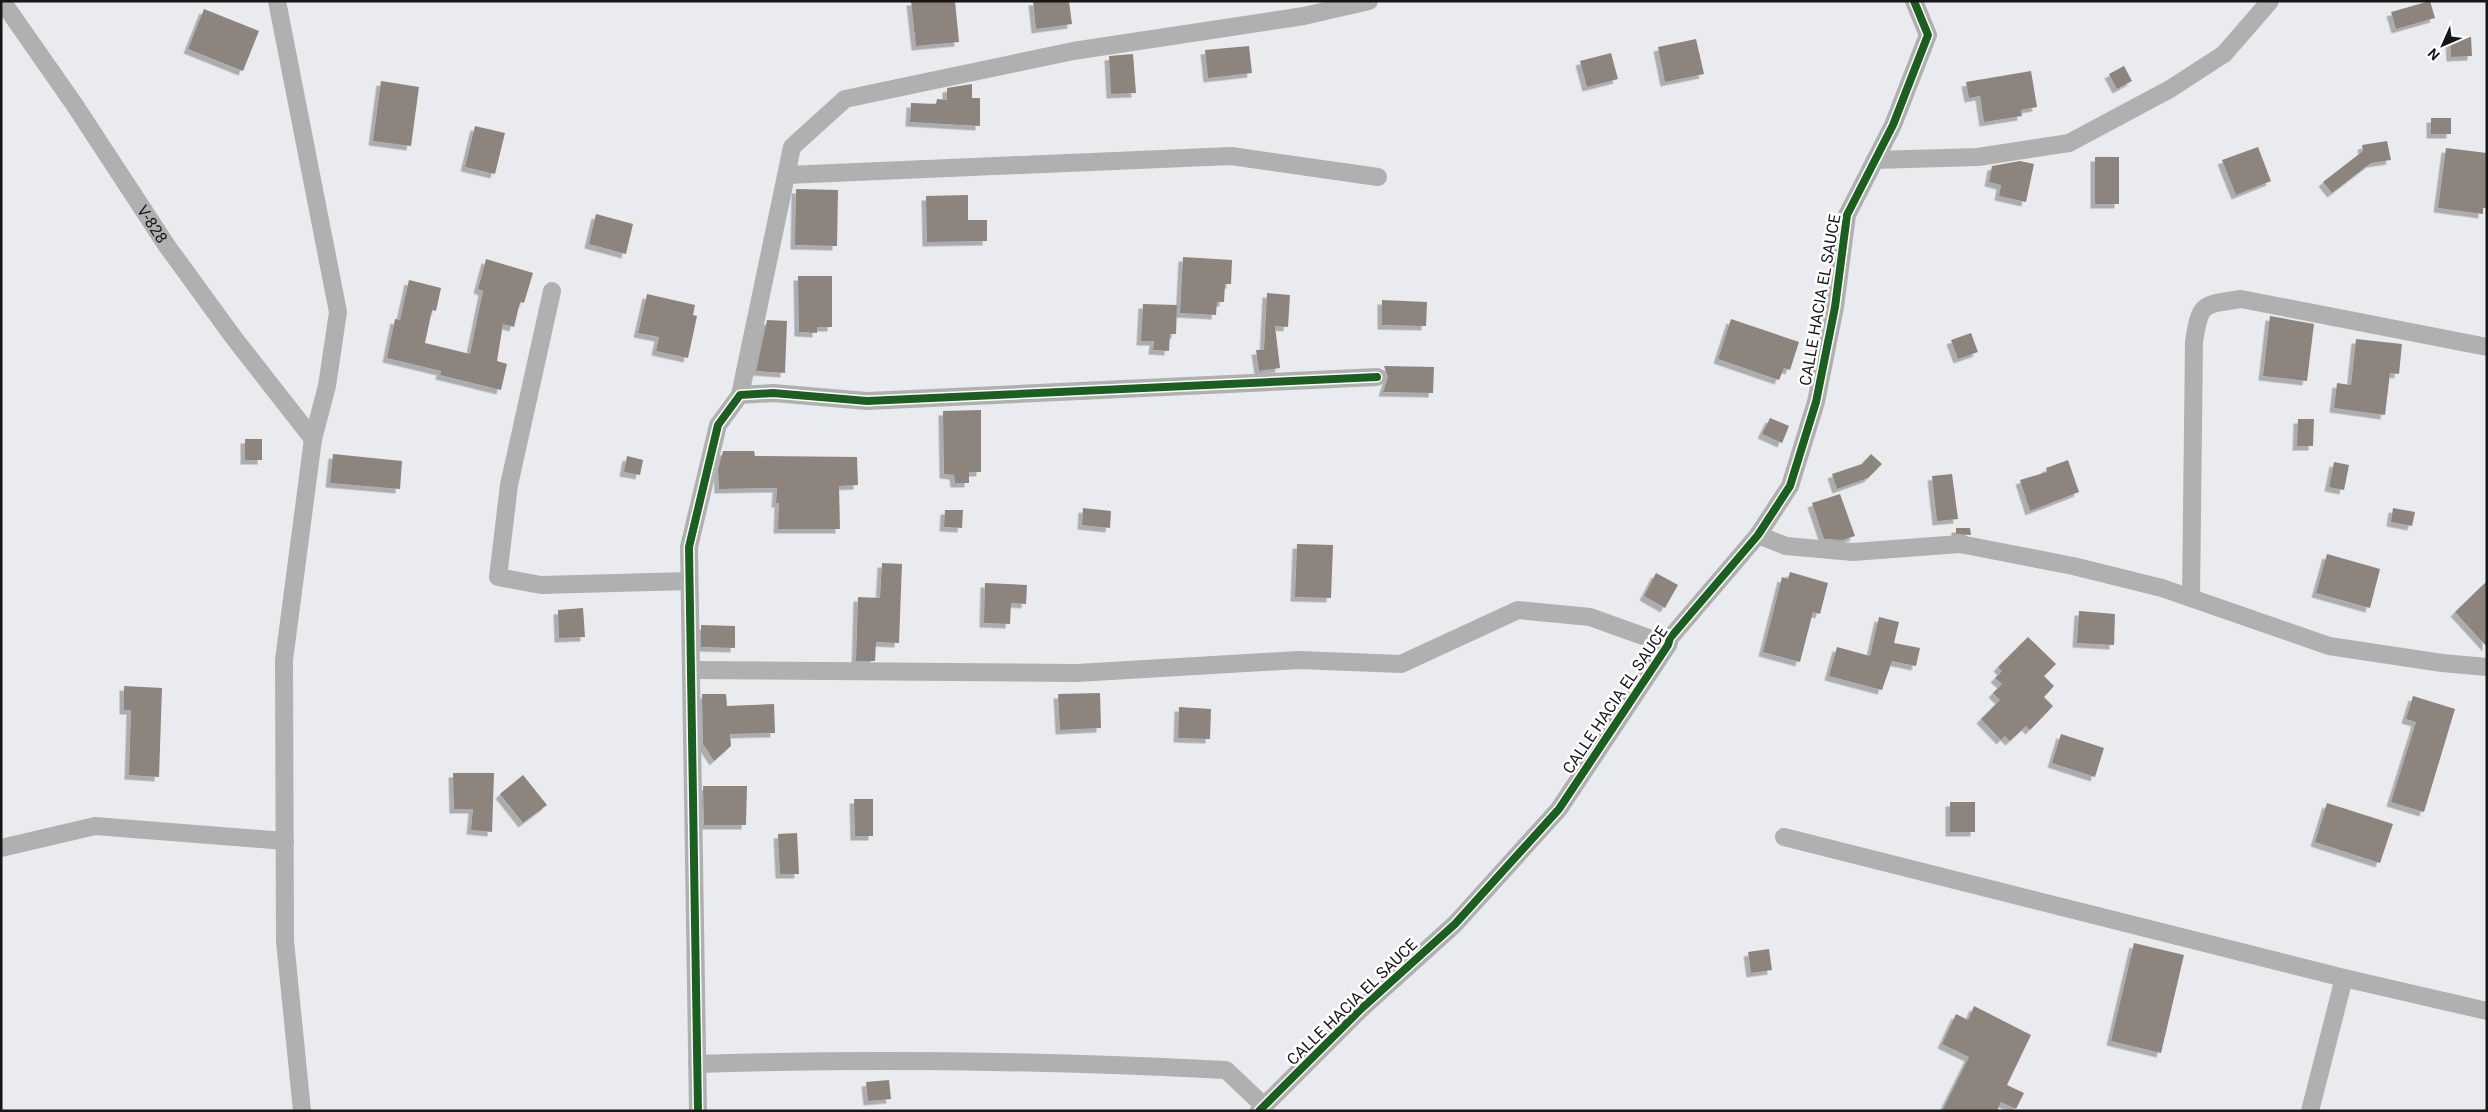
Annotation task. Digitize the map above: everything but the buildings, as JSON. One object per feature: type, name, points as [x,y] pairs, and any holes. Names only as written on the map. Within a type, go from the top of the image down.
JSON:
[{"type":"street","name":"V-828","points":[[2,1],[74,104],[167,246],[234,338],[313,439]]},
{"type":"street","points":[[277,1],[338,312],[328,386],[313,439],[284,660],[285,941],[302,1111]]},
{"type":"street","points":[[698,1111],[689,547],[718,425],[740,395],[792,147],[846,99],[1074,51],[1304,16],[1369,1]]},
{"type":"street","name":"CALLE HACIA EL SAUCE","points":[[1262,1108],[1362,1009],[1455,924],[1559,809],[1668,645],[1670,638],[1758,535],[1790,486],[1816,402],[1835,307],[1847,215],[1893,125],[1928,35],[1914,1]]},
{"type":"street","points":[[1875,160],[1978,158],[2069,143],[2170,89],[2224,54],[2270,1]]},
{"type":"street","points":[[787,175],[1231,156],[1378,177]]},
{"type":"street","points":[[552,291],[509,486],[498,577],[540,585],[689,581]]},
{"type":"street","points":[[2191,598],[2194,342],[2196,321],[2200,311],[2213,303],[2240,299],[2487,347]]},
{"type":"street","points":[[740,395],[773,393],[867,401],[1377,377]]},
{"type":"street","points":[[1758,535],[1786,546],[1853,552],[1960,544],[2073,566],[2162,588],[2329,646],[2442,664],[2487,667]]},
{"type":"street","points":[[691,670],[1077,673],[1299,660],[1401,664],[1518,610],[1590,618],[1668,645]]},
{"type":"street","points":[[1,848],[95,826],[285,841]]},
{"type":"street","points":[[1784,837],[2344,978],[2487,1010]]},
{"type":"street","points":[[2310,1111],[2344,978]]},
{"type":"street","points":[[698,1064],[794,1060],[1087,1064],[1226,1070],[1262,1108]]},
{"type":"cycle path","points":[[1259,1111],[1361,1009],[1455,924],[1559,809],[1668,645],[1670,638],[1758,535],[1790,486],[1816,402],[1835,307],[1847,215],[1893,125],[1928,35],[1914,1]]},
{"type":"cycle path","points":[[698,1111],[689,547],[718,425],[740,395],[773,393],[867,401],[1377,377]]}]
